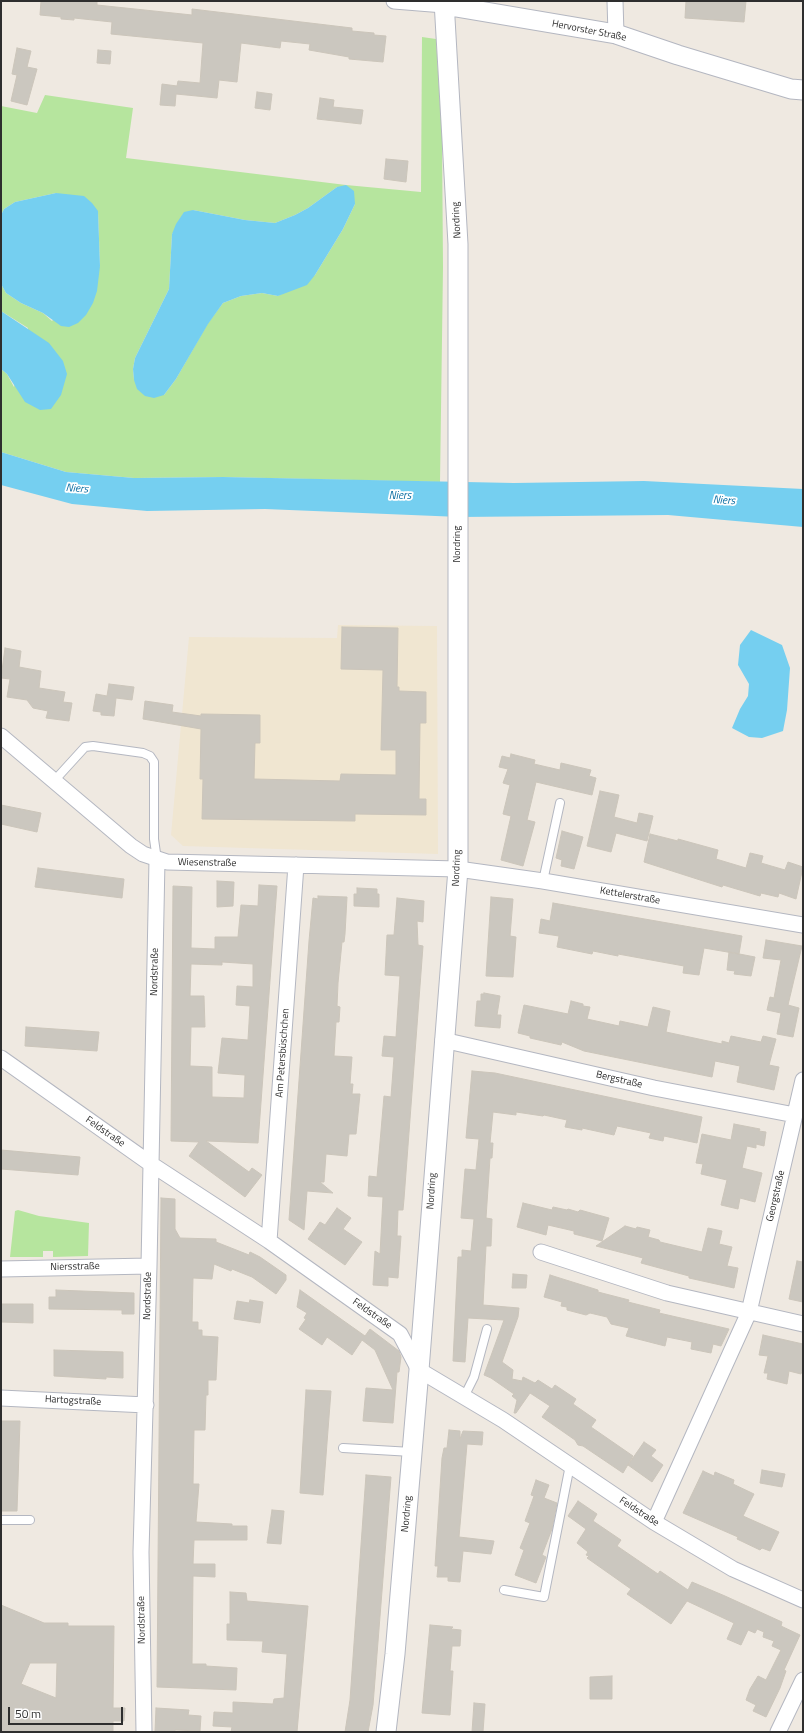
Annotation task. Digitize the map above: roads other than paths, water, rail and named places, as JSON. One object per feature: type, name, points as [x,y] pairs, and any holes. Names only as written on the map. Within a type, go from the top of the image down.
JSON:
[{"type":"street","name":"Hervorster Straße","points":[[394,1],[444,3],[616,34],[678,55],[792,89],[803,90]]},
{"type":"street","points":[[614,1],[616,34]]},
{"type":"street","name":"Nordring","points":[[386,1732],[395,1654],[419,1370],[443,1040],[458,869],[458,244],[444,3]]},
{"type":"street","name":"Wiesenstraße","points":[[1,736],[131,846],[157,860],[179,863],[458,869]]},
{"type":"street","name":"Nordstraße","points":[[144,1732],[141,1552],[146,1405],[157,860]]},
{"type":"street","name":"Am Petersbüschchen","points":[[269,1241],[296,865]]},
{"type":"street","name":"Kettelerstraße","points":[[458,869],[543,881],[803,925]]},
{"type":"street","name":"Bergstraße","points":[[443,1040],[654,1088],[796,1115]]},
{"type":"street","name":"Feldstraße","points":[[1,1058],[151,1164],[269,1241],[400,1334],[419,1370],[503,1420],[654,1522],[734,1569],[803,1600]]},
{"type":"street","name":"Georgstraße","points":[[654,1522],[749,1312],[803,1080]]},
{"type":"street","points":[[541,1252],[667,1293],[803,1324]]},
{"type":"street","name":"Niersstraße","points":[[1,1269],[149,1266]]},
{"type":"street","name":"Hartogstraße","points":[[1,1398],[146,1405]]},
{"type":"street","points":[[778,1732],[803,1680]]},
{"type":"lane","points":[[54,781],[85,747],[93,746],[136,752],[150,756],[154,762],[154,839],[157,860]]},
{"type":"lane","points":[[543,881],[560,803]]},
{"type":"lane","points":[[464,1397],[474,1377],[487,1329]]},
{"type":"lane","points":[[343,1448],[412,1452]]},
{"type":"lane","points":[[504,1590],[544,1597],[570,1465]]},
{"type":"lane","points":[[1,1520],[30,1520]]},
{"type":"water","points":[[346,185],[354,191],[355,204],[343,229],[315,275],[307,285],[278,296],[262,293],[241,296],[223,303],[208,324],[176,379],[164,395],[154,398],[145,396],[137,389],[133,369],[135,358],[169,289],[172,234],[176,224],[184,212],[193,210],[245,220],[275,223],[308,208],[337,187]]},
{"type":"water","points":[[56,193],[84,196],[98,211],[100,266],[97,291],[93,303],[86,315],[78,323],[69,327],[61,326],[43,313],[21,303],[6,293],[1,284],[1,215],[4,209],[15,202]]},
{"type":"water","points":[[1,311],[49,343],[63,361],[67,374],[61,395],[51,409],[40,410],[25,402],[7,374],[1,369]]},
{"type":"water","name":"Niers","points":[[1,452],[66,472],[134,478],[223,477],[514,483],[644,481],[803,489],[803,527],[668,515],[460,517],[265,509],[147,511],[72,504],[1,485]]},
{"type":"water","points":[[751,630],[782,645],[790,668],[787,710],[783,731],[762,738],[749,737],[732,728],[740,709],[748,696],[749,684],[738,665],[740,645]]}]
